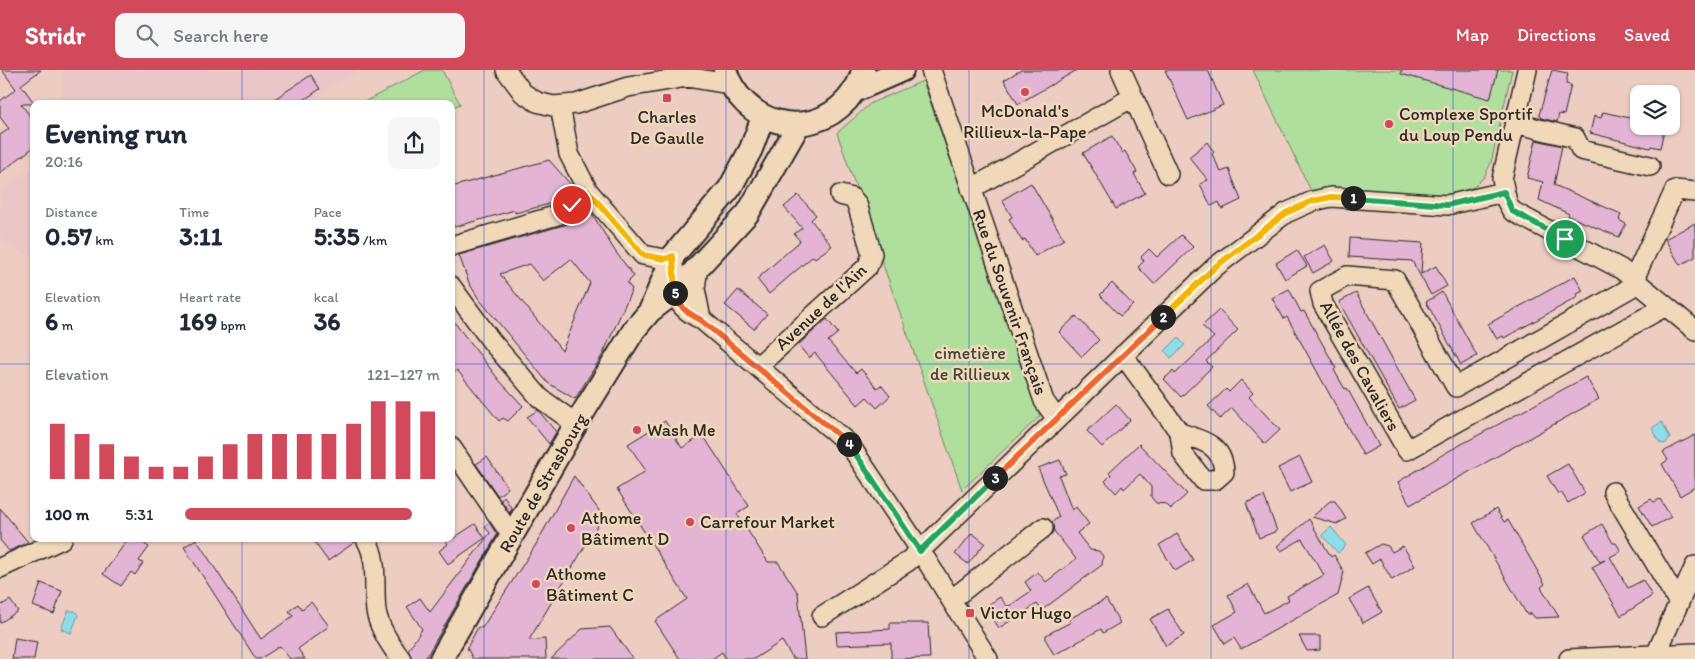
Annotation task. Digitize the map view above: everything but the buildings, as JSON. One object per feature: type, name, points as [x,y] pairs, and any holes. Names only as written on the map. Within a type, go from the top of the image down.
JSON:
[{"type":"main road","points":[[727,77],[743,104],[763,117],[780,123],[799,124],[820,119],[840,108],[854,91],[863,70]]},
{"type":"main road","points":[[854,91],[902,70]]},
{"type":"main road","name":"Route de Strasbourg","points":[[650,311],[673,256],[730,188],[751,149],[763,117]]},
{"type":"main road","name":"Route de Strasbourg","points":[[441,659],[576,424],[634,330],[650,311],[675,292],[748,213],[799,124]]},
{"type":"street","points":[[506,70],[523,93],[530,98],[545,104],[560,106],[576,104],[628,87],[687,77],[727,77]]},
{"type":"street","points":[[628,87],[658,70]]},
{"type":"street","name":"Rue du Souvenir Français","points":[[931,70],[1044,401],[1056,418]]},
{"type":"street","points":[[1121,70],[1168,174]]},
{"type":"street","points":[[1528,70],[1502,179],[1504,192],[1512,211],[1618,266],[1695,330]]},
{"type":"street","points":[[971,189],[1133,97]]},
{"type":"street","points":[[560,106],[569,154],[588,191],[643,255],[665,259],[673,256],[675,292],[679,303],[686,313],[701,320],[849,444],[920,551],[988,659]]},
{"type":"street","points":[[1515,122],[1575,138],[1581,150],[1650,166]]},
{"type":"street","points":[[1456,386],[1637,281],[1675,190],[1695,192]]},
{"type":"street","points":[[455,245],[560,214],[588,191]]},
{"type":"street","points":[[822,616],[907,562],[920,551],[1215,267],[1286,213],[1298,207],[1331,197],[1447,205],[1504,192]]},
{"type":"street","name":"Avenue de l'Ain","points":[[758,366],[868,266],[872,254],[856,204],[852,198],[840,195]]},
{"type":"street","points":[[698,266],[695,289],[701,320]]},
{"type":"street","name":"Allée des Cavaliers","points":[[1470,415],[1456,386],[1394,280],[1347,276],[1320,291],[1323,304],[1407,450],[1470,415],[1666,306]]},
{"type":"street","points":[[455,291],[492,342],[540,398],[576,424]]},
{"type":"street","points":[[1123,355],[1180,433]]},
{"type":"street","points":[[455,453],[512,536]]},
{"type":"street","points":[[1613,492],[1679,603]]},
{"type":"street","points":[[951,600],[1043,528]]},
{"type":"street","points":[[0,568],[56,542]]},
{"type":"street","points":[[367,542],[375,561],[376,612],[388,640],[401,659]]},
{"type":"street","points":[[1655,657],[1695,566]]},
{"type":"street","points":[[1569,659],[1683,655]]},
{"type":"shaded area","points":[[63,70],[358,70],[311,100],[62,100]]},
{"type":"shaded area","points":[[30,170],[30,257],[0,238],[0,191]]},
{"type":"green space","points":[[425,70],[442,70],[460,104],[455,106],[455,100],[368,100]]},
{"type":"green space","name":"Complexe Sportif du Loup Pendu","points":[[1253,70],[1512,70],[1491,163],[1484,177],[1474,187],[1448,196],[1312,193]]},
{"type":"green space","name":"cimetière de Rillieux","points":[[923,81],[1040,416],[962,490],[837,133],[871,103]]},
{"type":"water","points":[[1178,338],[1185,345],[1171,358],[1165,351]]},
{"type":"water","points":[[1662,422],[1670,438],[1665,444],[1660,443],[1652,428]]},
{"type":"water","points":[[1331,527],[1346,545],[1338,553],[1322,535]]},
{"type":"water","points":[[68,611],[75,611],[78,615],[71,633],[61,629]]},
{"type":"place","name":"McDonald's Rillieux-la-Pape","points":[[1025,92]]},
{"type":"place","name":"Charles De Gaulle","points":[[667,98]]},
{"type":"place","name":"Complexe Sportif du Loup Pendu","points":[[1389,124]]},
{"type":"place","name":"Wash Me","points":[[637,430]]},
{"type":"place","name":"Carrefour Market","points":[[690,522]]},
{"type":"place","name":"Athome Bâtiment D","points":[[571,528]]},
{"type":"place","name":"Athome Bâtiment C","points":[[536,584]]},
{"type":"place","name":"Victor Hugo","points":[[970,613]]},
{"type":"route","points":[[572,205],[588,191],[643,255],[665,259],[673,256],[675,292],[679,303],[686,313],[701,320],[849,444],[920,551],[1215,267],[1286,213],[1298,207],[1312,201],[1331,197],[1447,205],[1504,192],[1512,211],[1565,239]]}]
